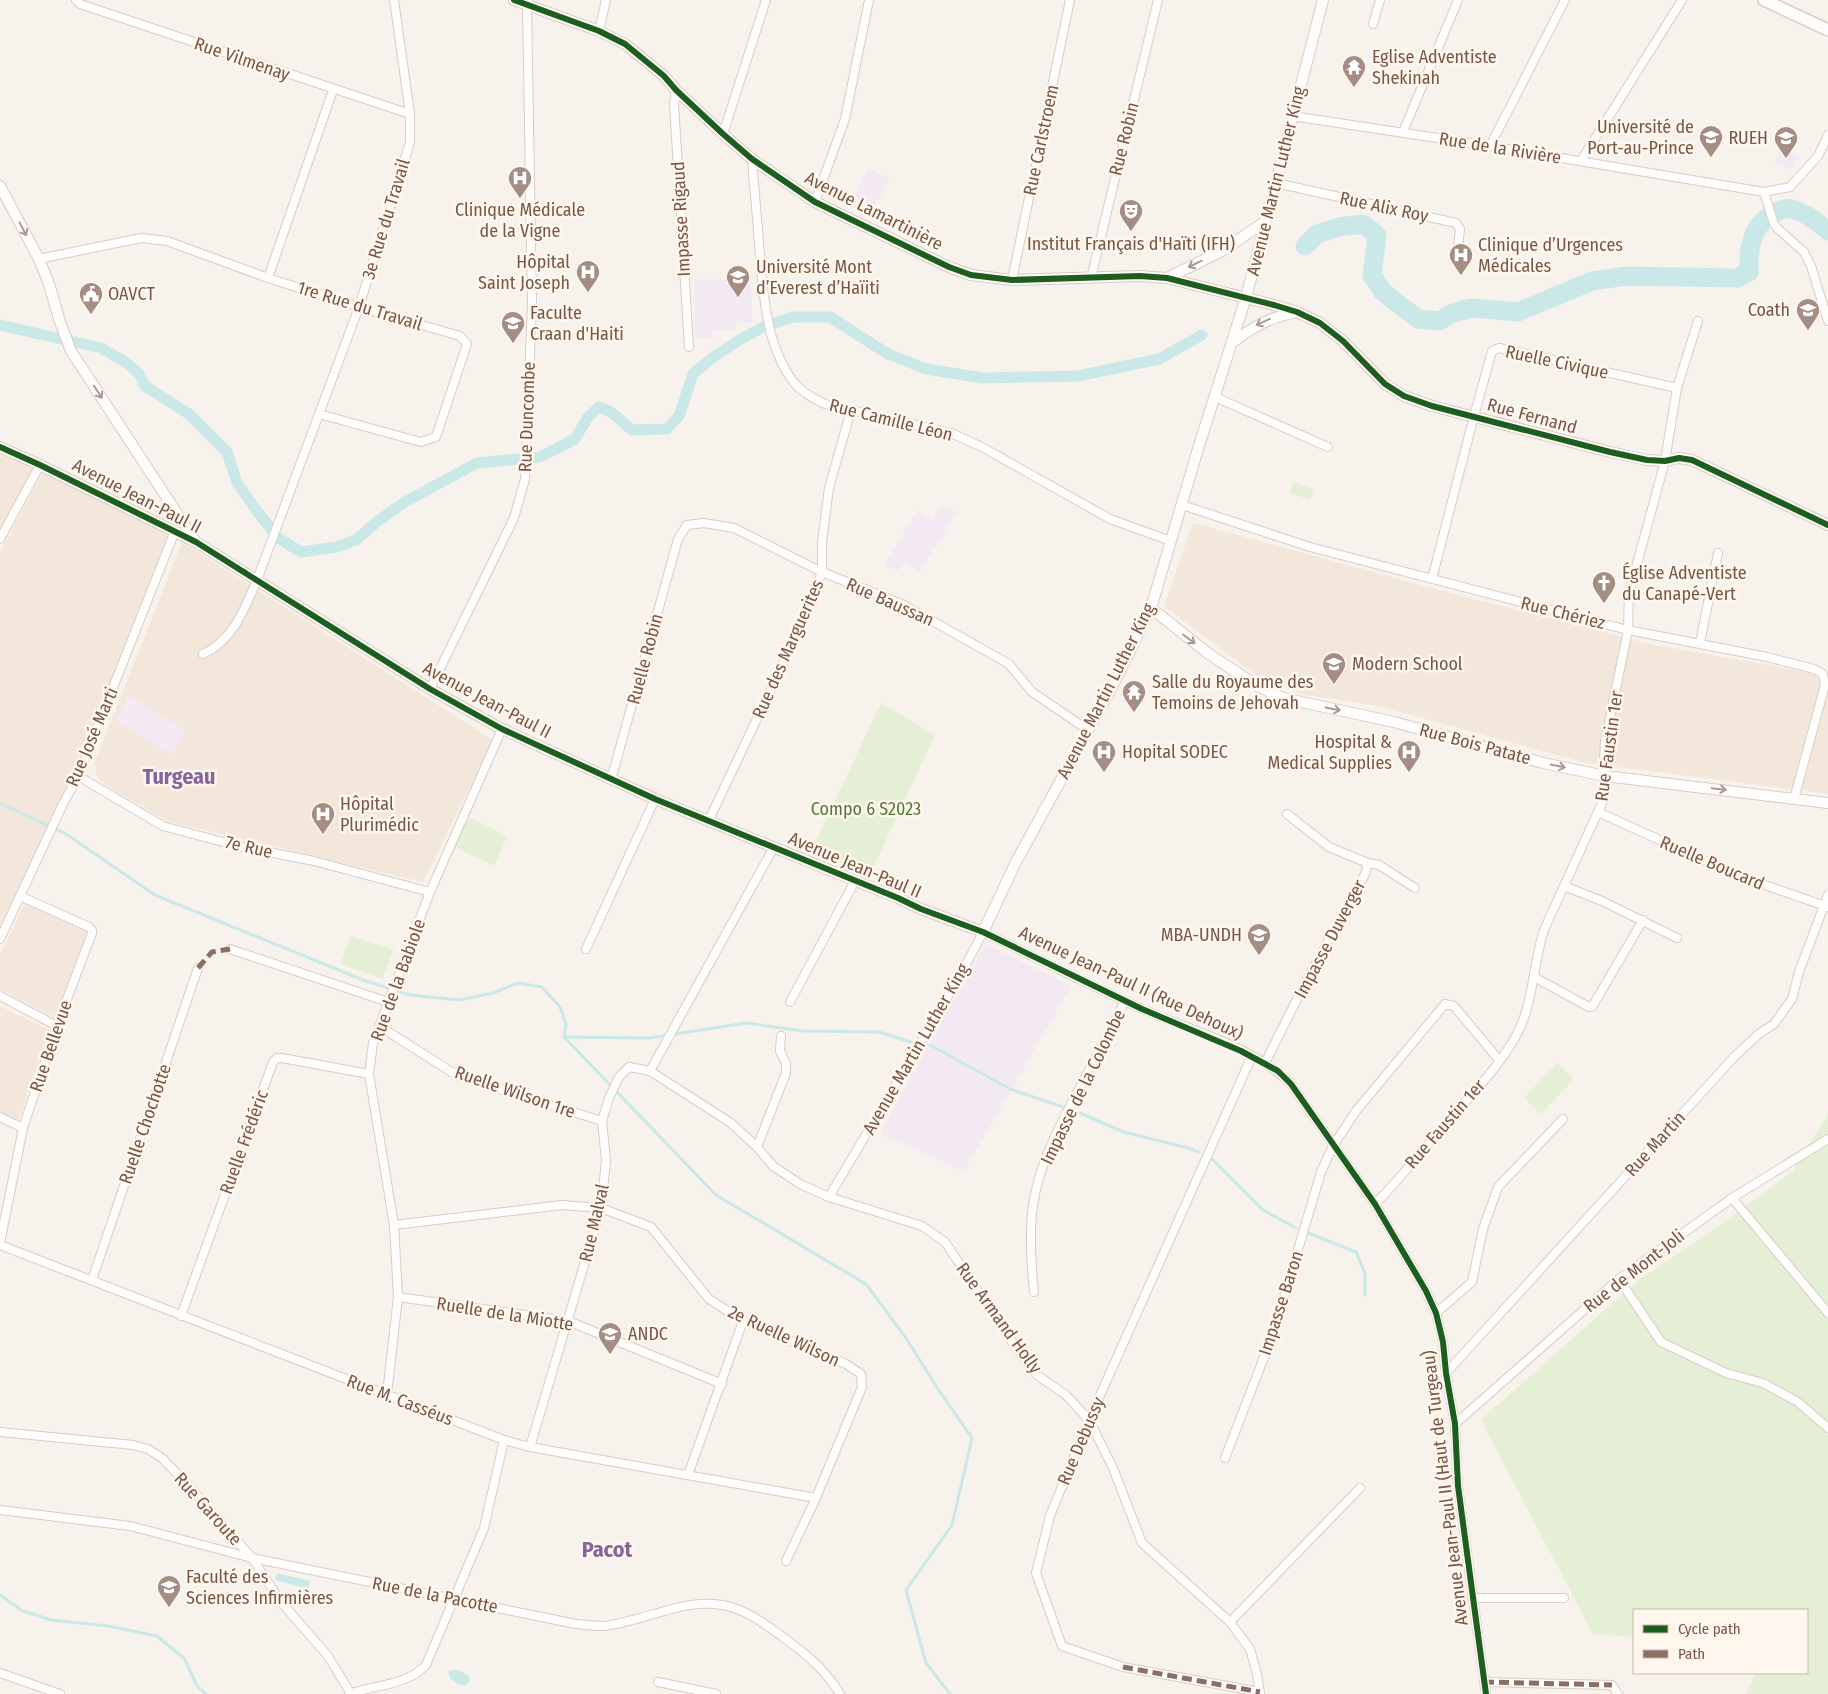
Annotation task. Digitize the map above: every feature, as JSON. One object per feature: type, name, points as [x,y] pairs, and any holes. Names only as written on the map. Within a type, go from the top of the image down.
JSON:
[{"type":"main road","points":[[1764,0],[1828,30]]},
{"type":"street","name":"Rue Vilmenay","points":[[76,0],[80,4],[410,114]]},
{"type":"street","name":"3e Rue du Travail","points":[[203,654],[213,650],[238,621],[257,580],[358,307],[410,142],[410,114],[394,0]]},
{"type":"street","name":"Avenue Lamartinière","points":[[514,0],[528,2],[599,31],[625,44],[664,76],[676,90],[752,159],[816,202],[949,267],[971,275],[1012,280],[1140,276],[1167,278],[1246,298]]},
{"type":"street","points":[[599,31],[606,0]]},
{"type":"street","points":[[723,134],[766,0]]},
{"type":"street","points":[[816,202],[845,119],[869,0]]},
{"type":"street","name":"Rue Carlstroem","points":[[1012,280],[1070,0]]},
{"type":"street","name":"Rue Robin","points":[[1091,278],[1158,0]]},
{"type":"street","name":"Avenue Martin Luther King","points":[[829,1197],[961,974],[1016,862],[1115,682],[1151,608],[1246,298],[1323,0]]},
{"type":"street","points":[[1373,24],[1380,0]]},
{"type":"street","points":[[1403,132],[1458,0]]},
{"type":"street","points":[[1490,146],[1565,0]]},
{"type":"street","points":[[1581,161],[1682,0]]},
{"type":"street","name":"Rue Duncombe","points":[[430,689],[514,518],[525,480],[532,304],[528,2]]},
{"type":"street","points":[[268,278],[334,90]]},
{"type":"street","name":"Impasse Rigaud","points":[[676,90],[674,104],[689,347]]},
{"type":"street","name":"Rue de la Rivière","points":[[1292,116],[1490,146],[1764,192],[1790,186],[1818,156],[1828,134]]},
{"type":"street","name":"Rue Camille Léon","points":[[752,159],[764,304],[777,353],[787,373],[798,387],[811,397],[825,404],[951,433],[982,447],[1110,519],[1170,542]]},
{"type":"street","name":"Rue Alix Roy","points":[[1276,183],[1456,222],[1460,229],[1457,259]]},
{"type":"street","points":[[0,186],[49,284],[71,351],[196,542]]},
{"type":"street","points":[[1764,192],[1774,224],[1804,252],[1811,266],[1828,321]]},
{"type":"street","points":[[1167,278],[1222,251],[1266,221]]},
{"type":"street","name":"1re Rue du Travail","points":[[38,259],[141,238],[167,241],[268,278],[358,307],[460,336],[467,344],[436,437],[421,442],[319,414]]},
{"type":"street","name":"Rue Fernand","points":[[1246,298],[1297,312],[1320,323],[1343,341],[1385,384],[1404,396],[1432,406],[1610,452],[1647,460],[1665,461],[1679,458],[1692,460],[1828,525]]},
{"type":"street","points":[[1233,342],[1266,320],[1297,312]]},
{"type":"street","name":"Rue Faustin 1er","points":[[1375,1204],[1499,1060],[1518,1032],[1528,1009],[1540,941],[1602,803],[1606,776],[1605,742],[1628,630],[1629,593],[1665,461],[1677,388],[1698,321]]},
{"type":"street","name":"Ruelle Civique","points":[[1432,579],[1492,351],[1499,348],[1677,388]]},
{"type":"street","points":[[1215,397],[1328,446]]},
{"type":"street","name":"Rue des Marguerites","points":[[709,820],[800,628],[822,572],[822,542],[830,488],[851,410]]},
{"type":"street","name":"Avenue Jean-Paul II","points":[[0,447],[196,542],[430,689],[502,729],[655,799],[855,880],[921,909],[983,932]]},
{"type":"street","points":[[0,539],[40,465]]},
{"type":"street","name":"Rue Chériez","points":[[1182,505],[1310,547],[1628,630],[1767,656],[1814,669],[1823,674],[1825,685],[1794,799]]},
{"type":"street","points":[[175,531],[179,517]]},
{"type":"street","name":"Rue Baussan","points":[[678,539],[687,524],[704,523],[734,528],[822,572],[904,605],[1009,664],[1032,692],[1088,730]]},
{"type":"street","name":"Rue José Marti","points":[[0,939],[47,837],[78,776],[175,531]]},
{"type":"street","name":"Ruelle Robin","points":[[611,780],[678,539]]},
{"type":"street","points":[[1700,643],[1718,553]]},
{"type":"street","name":"Rue Bois Patate","points":[[1151,608],[1209,654],[1259,687],[1283,698],[1394,722],[1543,763],[1606,776],[1828,803]]},
{"type":"street","name":"Rue de la Babiole","points":[[386,1394],[398,1297],[394,1224],[369,1074],[373,1043],[430,892],[502,729]]},
{"type":"street","name":"7e Rue","points":[[78,776],[163,826],[238,846],[314,861],[430,892]]},
{"type":"street","points":[[586,949],[655,799]]},
{"type":"street","name":"Ruelle Boucard","points":[[1598,812],[1717,866],[1826,906]]},
{"type":"street","points":[[1287,814],[1329,847],[1368,863]]},
{"type":"street","points":[[650,1071],[774,847]]},
{"type":"street","name":"Impasse Duverger","points":[[1266,1063],[1303,987],[1365,874],[1368,863],[1380,865],[1415,888]]},
{"type":"street","points":[[790,1002],[855,880]]},
{"type":"street","points":[[1564,886],[1643,920],[1678,938]]},
{"type":"street","name":"Rue Martin","points":[[1446,1373],[1735,1056],[1779,1018],[1792,999],[1799,972],[1826,906],[1828,895]]},
{"type":"street","name":"Rue Bellevue","points":[[0,1244],[23,1128],[92,930],[90,927],[20,896]]},
{"type":"street","points":[[1534,977],[1588,1007],[1592,1007],[1643,920]]},
{"type":"street","name":"Avenue Jean-Paul II (Rue Dehoux)","points":[[983,932],[1125,1001],[1266,1063]]},
{"type":"street","points":[[230,949],[390,999]]},
{"type":"street","name":"Ruelle Chochotte","points":[[92,1280],[198,968]]},
{"type":"street","points":[[0,996],[57,1026]]},
{"type":"street","name":"Impasse de la Colombe","points":[[1034,1292],[1029,1251],[1033,1205],[1038,1181],[1047,1155],[1066,1115],[1125,1001]]},
{"type":"street","name":"Impasse Baron","points":[[1225,1458],[1273,1334],[1322,1172],[1333,1146],[1356,1111],[1445,1004],[1454,1006],[1499,1060]]},
{"type":"street","name":"Ruelle Wilson 1re","points":[[378,1026],[458,1076],[602,1121]]},
{"type":"street","points":[[757,1147],[786,1073],[786,1063],[780,1051],[781,1036]]},
{"type":"street","name":"Rue Debussy","points":[[1252,1056],[1089,1420],[1050,1516],[1036,1573],[1062,1646],[1123,1667],[1260,1693]]},
{"type":"street","name":"Ruelle Frédéric","points":[[180,1316],[273,1062],[277,1058],[282,1058],[369,1074]]},
{"type":"street","name":"Avenue Jean-Paul II (Haut de Turgeau)","points":[[1266,1063],[1278,1071],[1291,1084],[1333,1146],[1351,1168],[1375,1204],[1426,1291],[1436,1313],[1443,1342],[1446,1373],[1455,1424],[1458,1486],[1486,1694]]},
{"type":"street","name":"Rue Malval","points":[[530,1447],[601,1208],[606,1161],[602,1121],[609,1098],[619,1077],[629,1068],[650,1071]]},
{"type":"street","name":"Rue Armand Holly","points":[[650,1071],[731,1124],[757,1147],[773,1166],[800,1184],[829,1197],[922,1226],[945,1242],[1016,1348],[1037,1375],[1066,1395],[1089,1420],[1113,1468],[1142,1543],[1230,1622],[1250,1649],[1260,1693]]},
{"type":"street","points":[[0,1117],[23,1128]]},
{"type":"street","points":[[1436,1313],[1472,1282],[1483,1229],[1498,1187],[1563,1119]]},
{"type":"street","name":"Rue de Mont-Joli","points":[[1455,1424],[1618,1279],[1732,1198],[1828,1139]]},
{"type":"street","points":[[1732,1198],[1828,1313]]},
{"type":"street","name":"2e Ruelle Wilson","points":[[394,1224],[562,1205],[601,1208],[651,1227],[709,1299],[743,1321],[846,1364],[861,1374],[862,1387],[816,1498],[786,1560]]},
{"type":"street","name":"Rue M. Casséus","points":[[0,1244],[180,1316],[504,1440],[530,1447],[816,1498]]},
{"type":"street","points":[[1618,1279],[1661,1342],[1726,1373],[1763,1383],[1798,1402],[1828,1428]]},
{"type":"street","name":"Ruelle de la Miotte","points":[[398,1297],[568,1321],[722,1384]]},
{"type":"street","points":[[688,1475],[743,1321]]},
{"type":"street","name":"Rue Garoute","points":[[0,1432],[134,1445],[148,1449],[162,1458],[252,1558],[280,1602],[328,1656],[350,1694]]},
{"type":"street","points":[[350,1694],[403,1679],[421,1671],[426,1665],[484,1528],[504,1440]]},
{"type":"street","points":[[1230,1622],[1360,1488]]},
{"type":"street","name":"Rue de la Pacotte","points":[[0,1510],[130,1526],[252,1558],[576,1624],[602,1626],[627,1622],[653,1613],[687,1606],[710,1605],[733,1608],[756,1617],[809,1656],[833,1682],[840,1694]]},
{"type":"street","points":[[1472,1598],[1564,1598]]},
{"type":"street","points":[[0,1673],[60,1694]]},
{"type":"street","points":[[658,1682],[716,1694]]},
{"type":"street","points":[[1484,1682],[1612,1685],[1618,1694]]},
{"type":"shaded area","name":"RUEH","points":[[1780,149],[1798,155],[1792,169],[1775,163]]},
{"type":"shaded area","points":[[868,168],[889,179],[875,207],[854,196]]},
{"type":"shaded area","points":[[751,279],[752,323],[735,323],[735,330],[713,330],[712,338],[695,338],[694,280]]},
{"type":"shaded area","points":[[0,451],[34,465],[0,530]]},
{"type":"shaded area","points":[[43,472],[173,535],[77,778],[0,933],[0,553]]},
{"type":"shaded area","points":[[942,505],[957,512],[919,572],[905,563],[897,571],[885,564],[917,511],[933,519]]},
{"type":"shaded area","points":[[1193,523],[1432,588],[1650,644],[1828,676],[1828,794],[1586,763],[1382,707],[1301,694],[1262,680],[1164,606]]},
{"type":"shaded area","points":[[182,542],[493,740],[423,882],[167,821],[105,785],[96,776],[95,762]]},
{"type":"shaded area","points":[[128,695],[185,730],[173,755],[115,721]]},
{"type":"shaded area","points":[[25,903],[88,930],[55,1018],[0,989],[0,955]]},
{"type":"shaded area","points":[[985,944],[1071,986],[964,1171],[880,1134]]},
{"type":"shaded area","points":[[0,1006],[49,1030],[19,1120],[0,1112]]},
{"type":"green space","points":[[1293,482],[1314,489],[1310,500],[1290,493]]},
{"type":"green space","name":"Compo 6 S2023","points":[[881,703],[935,735],[870,874],[811,852]]},
{"type":"green space","points":[[469,817],[507,836],[494,866],[455,847]]},
{"type":"green space","points":[[350,936],[393,949],[383,979],[341,964]]},
{"type":"green space","points":[[1557,1063],[1574,1079],[1541,1114],[1524,1098]]},
{"type":"green space","points":[[1828,1115],[1828,1694],[1746,1694],[1755,1674],[1808,1674],[1808,1609],[1633,1609],[1633,1637],[1593,1634],[1481,1420],[1640,1279],[1712,1231],[1792,1172]]},
{"type":"water","points":[[277,1573],[310,1581],[308,1589],[275,1580]]},
{"type":"water","points":[[455,1669],[468,1675],[470,1680],[466,1685],[461,1685],[450,1678],[448,1672]]},
{"type":"waterway","points":[[1305,246],[1317,234],[1339,227],[1363,224],[1377,235],[1372,275],[1383,292],[1418,319],[1439,321],[1453,313],[1471,308],[1518,312],[1592,281],[1626,276],[1737,278],[1749,272],[1750,247],[1755,231],[1766,219],[1784,209],[1796,210],[1816,221],[1828,231]]},
{"type":"waterway","points":[[0,325],[101,348],[127,363],[139,374],[145,386],[189,414],[227,452],[237,483],[257,511],[278,538],[301,552],[337,547],[356,540],[378,521],[405,502],[477,463],[540,457],[575,439],[588,417],[599,407],[611,412],[632,430],[667,429],[679,416],[693,374],[712,358],[741,339],[763,327],[793,317],[830,317],[888,354],[926,369],[983,378],[1078,376],[1159,359],[1202,335]]},
{"type":"waterway","points":[[0,803],[66,834],[155,895],[363,980],[410,995],[459,1000],[493,993],[518,983],[542,987],[560,1007],[566,1024],[564,1037]]},
{"type":"waterway","points":[[564,1037],[649,1038],[746,1023],[803,1031],[879,1032],[911,1042]]},
{"type":"waterway","points":[[564,1037],[716,1195],[866,1284],[906,1338],[972,1438],[952,1525],[906,1590],[926,1663],[950,1694]]},
{"type":"waterway","points":[[930,1045],[1010,1089],[1075,1111],[1124,1132],[1198,1152]]},
{"type":"waterway","points":[[1212,1159],[1263,1210],[1296,1228]]},
{"type":"waterway","points":[[1308,1233],[1356,1252],[1365,1273],[1365,1295]]},
{"type":"waterway","points":[[0,1595],[21,1610],[51,1620],[108,1626],[157,1636],[184,1658],[197,1686],[206,1694]]},
{"type":"marked path","points":[[198,968],[212,952],[230,949]]},
{"type":"marked path","points":[[1123,1667],[1260,1692]]},
{"type":"marked path","points":[[1484,1682],[1612,1685]]},
{"type":"cycle path","points":[[514,0],[599,31],[625,44],[664,76],[676,90],[752,159],[815,202],[949,267],[971,275],[1012,280],[1140,276],[1167,278],[1274,305],[1297,312],[1320,323],[1343,341],[1385,384],[1404,396],[1432,406],[1610,452],[1647,460],[1665,461],[1679,458],[1692,460],[1828,525]]},
{"type":"cycle path","points":[[0,447],[196,542],[430,689],[502,729],[655,799],[921,909],[983,932],[1142,1009],[1241,1051],[1278,1071],[1291,1084],[1375,1204],[1426,1291],[1436,1313],[1443,1342],[1446,1373],[1455,1424],[1458,1486],[1486,1694]]},
{"type":"place","name":"Eglise Adventiste Shekinah","points":[[1354,88]]},
{"type":"place","name":"Université de Port-au-Prince","points":[[1711,158]]},
{"type":"place","name":"RUEH","points":[[1786,159]]},
{"type":"place","name":"Clinique Médicale de la Vigne","points":[[520,199]]},
{"type":"place","name":"Institut Français d'Haïti (IFH)","points":[[1131,232]]},
{"type":"place","name":"Clinique d’Urgences Médicales","points":[[1461,276]]},
{"type":"place","name":"Hôpital Saint Joseph","points":[[588,293]]},
{"type":"place","name":"Université Mont d’Everest d’Haïiti","points":[[738,298]]},
{"type":"place","name":"OAVCT","points":[[91,315]]},
{"type":"place","name":"Coath","points":[[1808,331]]},
{"type":"place","name":"Faculte Craan d'Haiti","points":[[513,344]]},
{"type":"place","name":"Église Adventiste du Canapé-Vert","points":[[1604,604]]},
{"type":"place","name":"Modern School","points":[[1334,685]]},
{"type":"place","name":"Salle du Royaume des Temoins de Jehovah","points":[[1134,713]]},
{"type":"place","name":"Hopital SODEC","points":[[1104,773]]},
{"type":"place","name":"Hospital & Medical Supplies","points":[[1409,773]]},
{"type":"place","name":"Hôpital Plurimédic","points":[[323,835]]},
{"type":"place","name":"MBA-UNDH","points":[[1259,956]]},
{"type":"place","name":"ANDC","points":[[610,1355]]},
{"type":"place","name":"Faculté des Sciences Infirmières","points":[[169,1608]]},
{"type":"district","name":"Turgeau","points":[[179,776]]},
{"type":"district","name":"Pacot","points":[[607,1549]]}]
